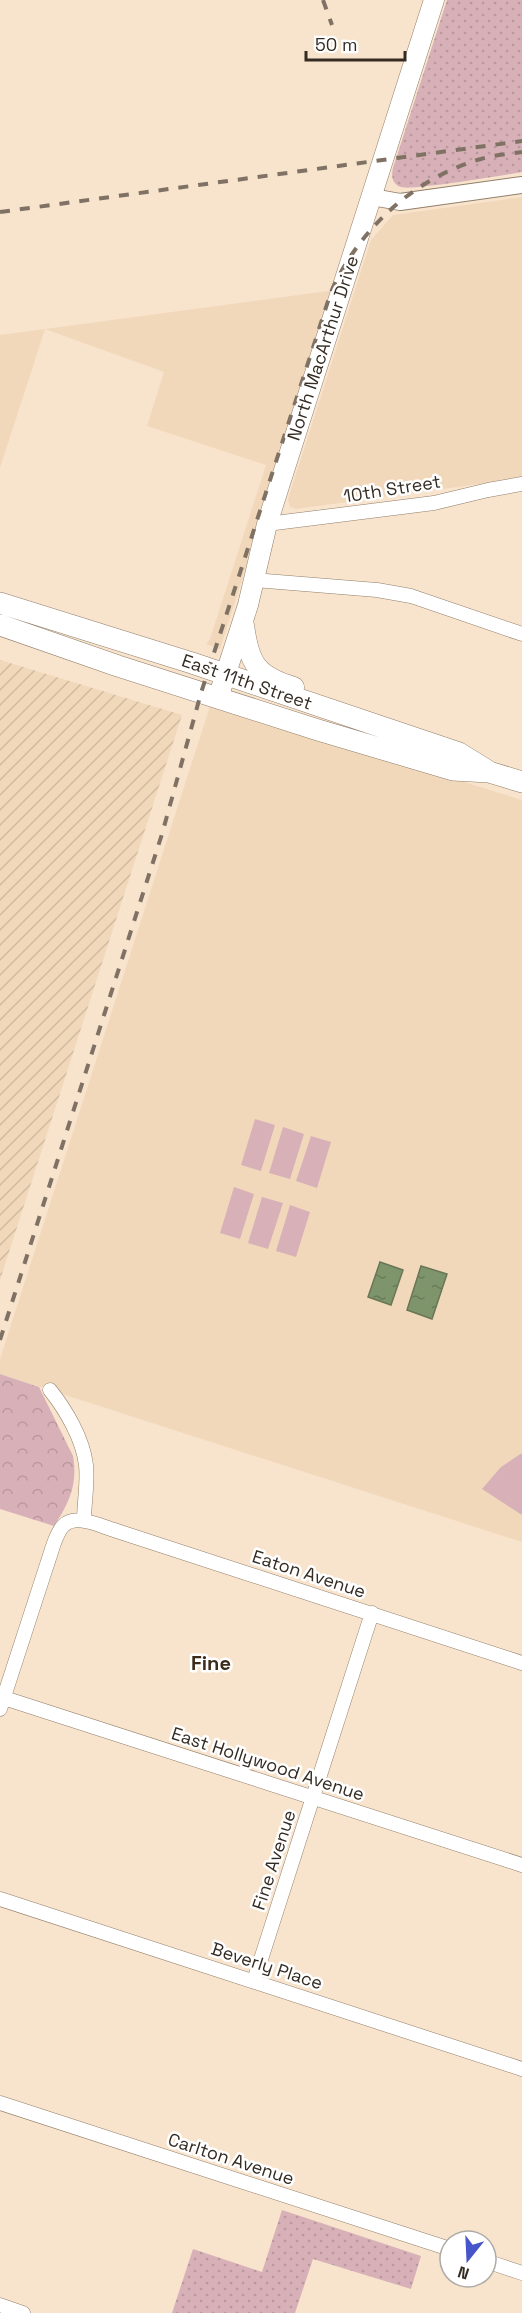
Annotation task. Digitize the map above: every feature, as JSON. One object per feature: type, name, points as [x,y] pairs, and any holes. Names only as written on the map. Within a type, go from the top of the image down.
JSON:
[{"type":"main road","name":"North MacArthur Drive","points":[[218,698],[244,619],[267,524],[434,0]]},
{"type":"main road","name":"East 11th Street","points":[[0,603],[459,753],[489,772]]},
{"type":"main road","points":[[244,619],[247,646],[253,662],[266,676],[279,683],[352,707],[382,728]]},
{"type":"main road","name":"East 11th Street","points":[[0,625],[218,698],[453,770],[489,772],[522,782]]},
{"type":"street","points":[[372,197],[400,202],[522,185]]},
{"type":"street","name":"10th Street","points":[[267,524],[434,503],[488,489],[522,484]]},
{"type":"street","points":[[253,580],[377,590],[400,594],[522,634]]},
{"type":"street","points":[[2,1704],[54,1543],[63,1526],[73,1520],[84,1521],[86,1463],[80,1443],[60,1404],[50,1390]]},
{"type":"street","name":"Eaton Avenue","points":[[84,1521],[522,1663]]},
{"type":"street","name":"Fine Avenue","points":[[254,1981],[372,1613]]},
{"type":"street","name":"East Hollywood Avenue","points":[[2,1704],[314,1798],[522,1865]]},
{"type":"street","name":"Beverly Place","points":[[0,1899],[522,2069]]},
{"type":"street","name":"Carlton Avenue","points":[[0,2103],[438,2245]]},
{"type":"street","points":[[498,2265],[522,2273]]},
{"type":"street","points":[[0,2306],[23,2313]]},
{"type":"shaded area","points":[[522,197],[522,478],[296,509],[290,507],[288,499],[371,240],[393,215]]},
{"type":"shaded area","points":[[328,291],[333,293],[220,649],[206,644],[210,639],[266,465],[147,426],[164,372],[45,329],[0,468],[0,335]]},
{"type":"shaded area","points":[[0,660],[182,715],[0,1280]]},
{"type":"shaded area","points":[[211,703],[522,800],[522,1542],[0,1374],[0,1359]]},
{"type":"green space","points":[[447,0],[522,0],[522,172],[439,185],[401,187],[393,179],[393,168]]},
{"type":"green space","points":[[255,1119],[275,1125],[261,1171],[241,1165]]},
{"type":"green space","points":[[283,1127],[304,1134],[290,1179],[269,1173]]},
{"type":"green space","points":[[311,1136],[331,1142],[317,1188],[296,1181]]},
{"type":"green space","points":[[234,1187],[254,1194],[240,1239],[220,1233]]},
{"type":"green space","points":[[262,1197],[283,1203],[268,1249],[248,1243]]},
{"type":"green space","points":[[290,1205],[310,1212],[296,1257],[276,1251]]},
{"type":"green space","points":[[0,1374],[39,1387],[73,1456],[74,1476],[71,1493],[54,1526],[0,1509]]},
{"type":"green space","points":[[522,1453],[522,1515],[482,1489],[501,1467]]},
{"type":"green space","points":[[282,2210],[421,2256],[411,2289],[313,2259],[295,2313],[172,2313],[193,2249],[262,2272]]},
{"type":"water","points":[[380,1262],[403,1270],[391,1305],[368,1297]]},
{"type":"water","points":[[421,1266],[447,1274],[432,1319],[407,1310]]},
{"type":"railway","points":[[323,0],[332,25]]},
{"type":"railway","points":[[0,212],[522,141]]},
{"type":"railway","points":[[0,1340],[162,834],[201,693],[331,292],[357,247],[373,227],[411,193],[456,168],[486,158],[522,152]]},
{"type":"district","name":"Fine","points":[[211,1663]]}]
